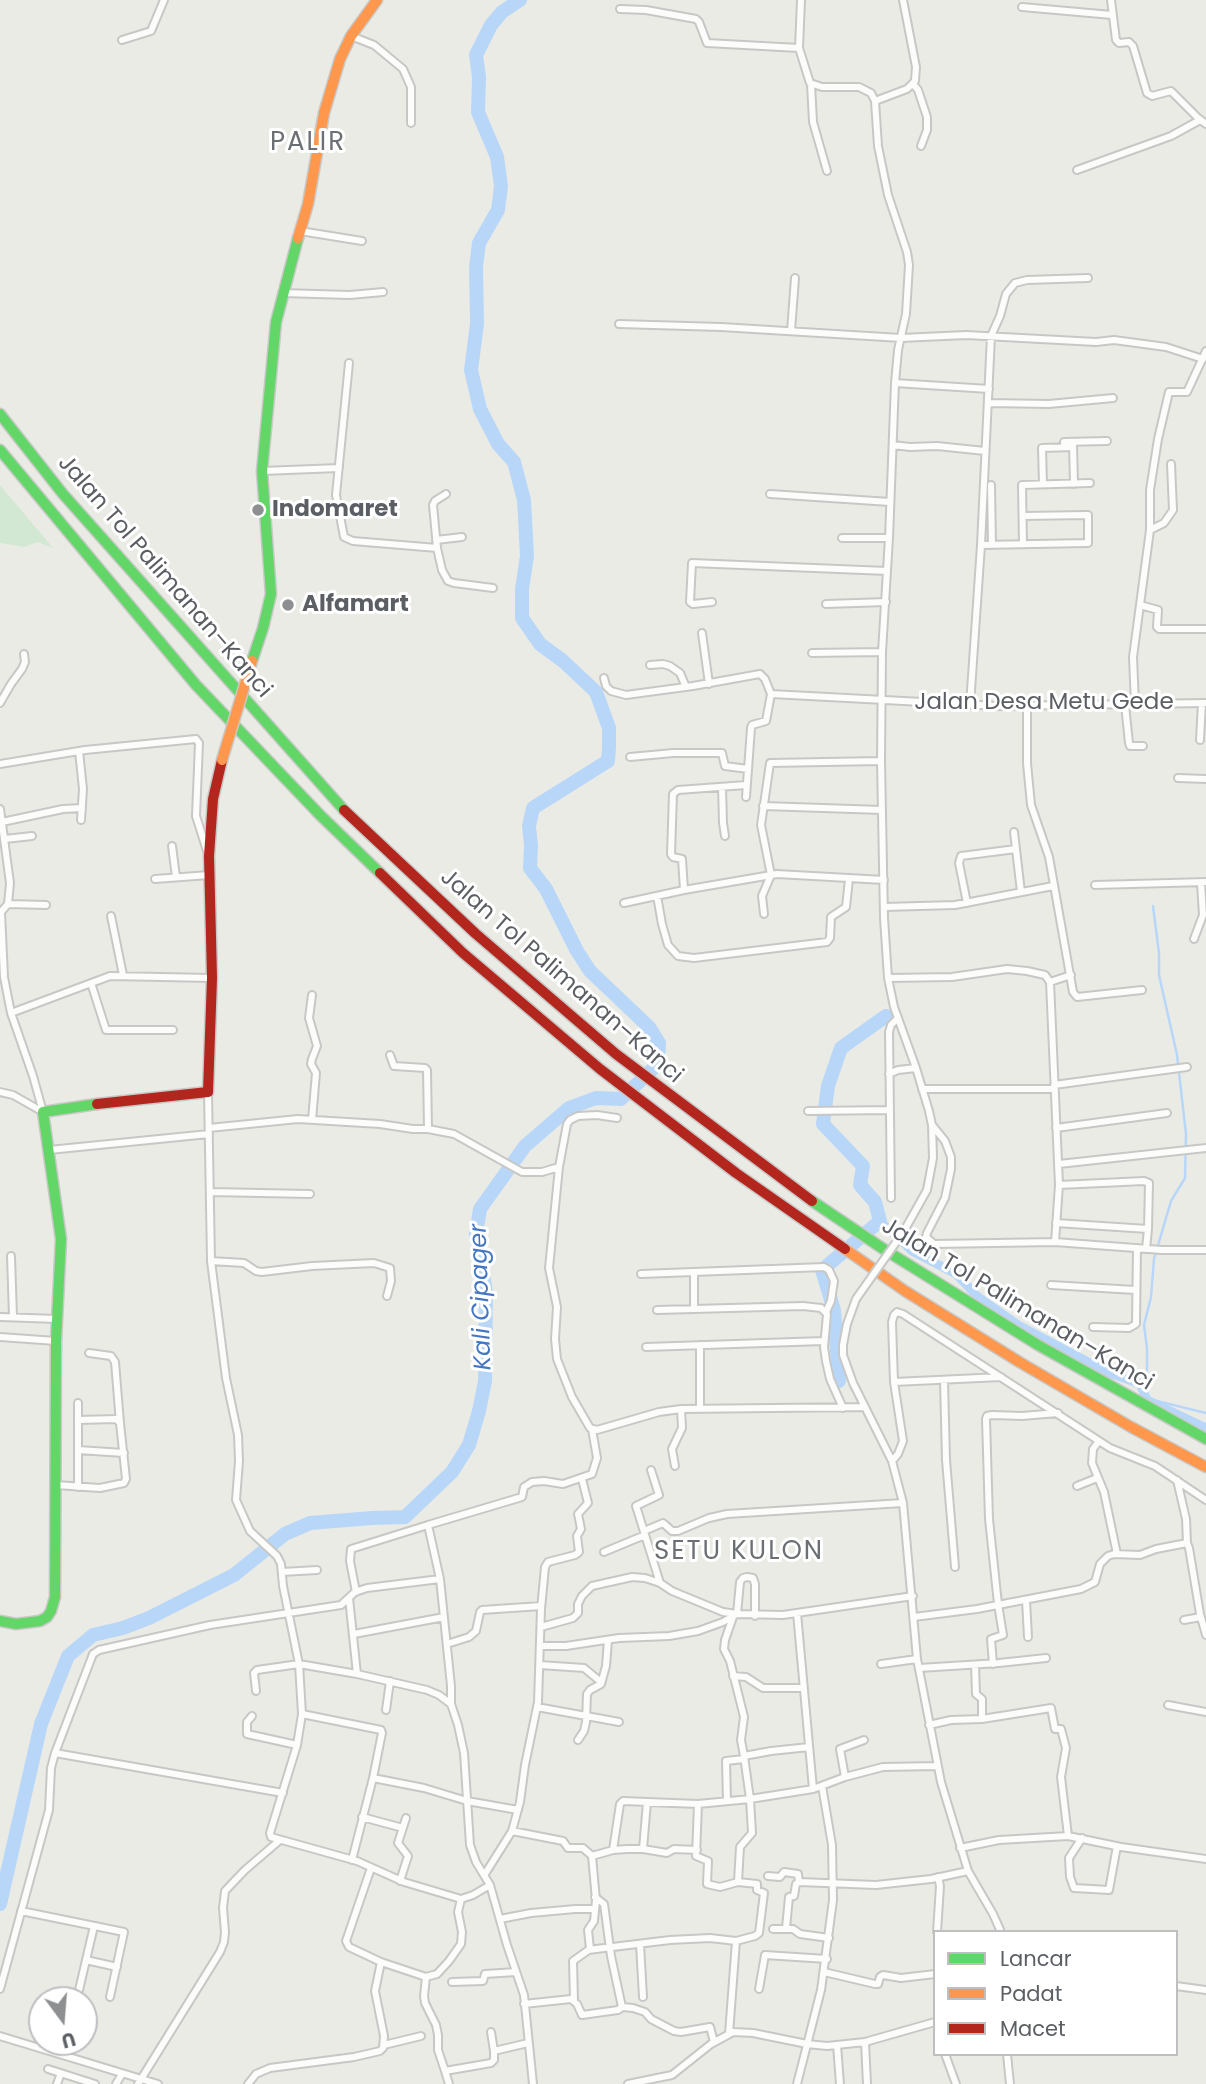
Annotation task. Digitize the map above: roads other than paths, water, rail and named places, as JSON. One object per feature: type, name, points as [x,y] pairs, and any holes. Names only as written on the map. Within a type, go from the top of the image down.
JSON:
[{"type":"main road","points":[[0,1620],[16,1624],[34,1623],[47,1617],[55,1597],[56,1341],[61,1239],[43,1112],[116,1101],[208,1092],[212,978],[209,856],[213,799],[271,594],[262,471],[276,323],[307,204],[324,113],[340,59],[351,36],[377,0]]},
{"type":"main road","name":"Jalan Tol Palimanan–Kanci","points":[[0,414],[63,494],[337,803],[476,934],[616,1054],[872,1241],[1038,1345],[1206,1439]]},
{"type":"main road","name":"Jalan Tol Palimanan–Kanci","points":[[0,450],[196,685],[312,807],[463,953],[600,1069],[736,1173],[905,1291],[1020,1363],[1131,1427],[1206,1466]]},
{"type":"street","points":[[122,40],[151,31],[164,0]]},
{"type":"street","points":[[801,0],[799,48],[811,84],[813,122],[827,171]]},
{"type":"street","points":[[875,101],[899,93],[913,84],[916,67],[903,0]]},
{"type":"street","points":[[1077,170],[1203,122],[1171,91],[1152,96],[1147,93],[1136,51],[1131,43],[1119,43],[1116,40],[1111,0]]},
{"type":"street","points":[[1022,7],[1112,15]]},
{"type":"street","points":[[620,9],[646,10],[696,19],[707,43],[799,48]]},
{"type":"street","points":[[351,36],[374,45],[403,69],[411,86],[411,123]]},
{"type":"street","points":[[811,84],[859,88],[871,93],[875,101],[882,170],[909,265],[906,314],[895,383],[882,652],[884,907],[888,978],[932,1125],[933,1158],[927,1190],[904,1231],[856,1299],[843,1345],[853,1383],[891,1461],[903,1503],[917,1659],[937,1766],[968,1871],[1000,1930]]},
{"type":"street","points":[[913,84],[919,90],[926,117],[927,130],[921,146]]},
{"type":"street","points":[[300,231],[362,241]]},
{"type":"street","points":[[790,331],[795,278]]},
{"type":"street","points":[[970,705],[991,335],[1006,294],[1015,283],[1027,280],[1088,278]]},
{"type":"street","points":[[282,293],[350,295],[383,292]]},
{"type":"street","points":[[619,324],[901,338],[991,335],[1148,344],[1205,354],[1187,392],[1169,392],[1150,490],[1150,530],[1133,657],[1135,704]]},
{"type":"street","points":[[349,363],[336,495],[345,538],[353,541],[436,544],[463,537]]},
{"type":"street","points":[[895,383],[989,389]]},
{"type":"street","points":[[989,403],[1049,404],[1113,398]]},
{"type":"street","points":[[1043,484],[1042,448],[1107,441]]},
{"type":"street","points":[[1073,444],[1074,484]]},
{"type":"street","points":[[893,445],[985,451]]},
{"type":"street","points":[[1150,530],[1164,523],[1173,510],[1171,464]]},
{"type":"street","points":[[262,471],[339,468]]},
{"type":"street","points":[[1023,544],[1022,485],[1090,483]]},
{"type":"street","points":[[991,485],[992,545]]},
{"type":"street","points":[[446,494],[433,505],[436,544],[442,570],[450,582],[493,588]]},
{"type":"street","points":[[770,495],[890,502]]},
{"type":"street","points":[[981,545],[1088,543],[1088,515],[1023,516]]},
{"type":"street","points":[[842,538],[889,538]]},
{"type":"street","points":[[712,602],[690,602],[692,563],[887,571]]},
{"type":"street","points":[[826,604],[886,602]]},
{"type":"street","points":[[1140,605],[1158,610],[1159,629],[1206,629]]},
{"type":"street","points":[[702,633],[709,684]]},
{"type":"street","points":[[812,653],[882,652]]},
{"type":"street","points":[[0,703],[22,669],[24,654]]},
{"type":"street","points":[[650,665],[670,666],[680,673],[686,687]]},
{"type":"street","points":[[604,678],[606,686],[613,693],[625,695],[760,674],[771,694],[766,721],[752,725],[751,728],[746,797]]},
{"type":"street","name":"Jalan Desa Metu Gede","points":[[771,694],[970,705],[1204,703]]},
{"type":"street","points":[[1200,740],[1204,703]]},
{"type":"street","points":[[1125,705],[1130,746],[1143,746]]},
{"type":"street","points":[[1027,706],[1027,763],[1031,805],[1049,857],[1052,886],[1073,992],[1077,997],[1142,990]]},
{"type":"street","points":[[0,764],[79,751],[197,740],[196,816],[209,856]]},
{"type":"street","points":[[79,751],[83,789],[81,820]]},
{"type":"street","points":[[630,757],[673,752],[722,753],[725,766],[748,769]]},
{"type":"street","points":[[764,914],[762,896],[771,875],[761,825],[768,765],[772,762],[881,761]]},
{"type":"street","points":[[1178,778],[1206,779]]},
{"type":"street","points":[[684,890],[682,859],[671,854],[673,794],[678,790],[747,785]]},
{"type":"street","points":[[722,787],[725,836]]},
{"type":"street","points":[[763,806],[882,810]]},
{"type":"street","points":[[2,821],[82,808]]},
{"type":"street","points":[[0,809],[5,839],[4,858],[10,883],[8,904],[0,912],[4,977],[11,1013],[43,1112]]},
{"type":"street","points":[[1014,832],[1021,892]]},
{"type":"street","points":[[5,839],[32,836]]},
{"type":"street","points":[[172,846],[176,877]]},
{"type":"street","points":[[967,903],[961,856],[1016,849]]},
{"type":"street","points":[[155,879],[209,874]]},
{"type":"street","points":[[624,903],[771,875],[884,880]]},
{"type":"street","points":[[657,895],[668,945],[678,956],[694,958],[827,942],[830,938],[831,917],[846,907],[849,879]]},
{"type":"street","points":[[1095,885],[1204,883],[1203,915],[1194,939]]},
{"type":"street","points":[[884,907],[967,903],[1052,886]]},
{"type":"street","points":[[8,904],[46,905]]},
{"type":"street","points":[[111,916],[122,975]]},
{"type":"street","points":[[888,978],[952,976],[1007,969],[1045,975],[1050,982],[1059,1164],[1055,1242]]},
{"type":"street","points":[[1050,982],[1071,975]]},
{"type":"street","points":[[11,1013],[110,976],[212,978]]},
{"type":"street","points":[[91,983],[106,1030],[173,1030]]},
{"type":"street","points":[[312,995],[309,1017],[317,1046],[312,1059],[316,1073],[312,1120]]},
{"type":"street","points":[[891,1198],[888,1032],[898,1018]]},
{"type":"street","points":[[390,1055],[394,1066],[427,1070],[428,1129]]},
{"type":"street","points":[[889,1074],[916,1068]]},
{"type":"street","points":[[922,1090],[1054,1087],[1184,1068]]},
{"type":"street","points":[[0,1092],[13,1095],[43,1112]]},
{"type":"street","points":[[208,1092],[211,1261],[226,1378],[238,1435],[236,1500],[243,1519],[255,1536],[277,1556],[281,1564],[299,1664],[302,1714],[297,1745],[271,1837],[352,1860],[400,1881],[461,1899],[490,1885]]},
{"type":"street","points":[[811,1111],[889,1110]]},
{"type":"street","points":[[1056,1128],[1167,1113]]},
{"type":"street","points":[[356,1592],[350,1561],[351,1549],[522,1497],[524,1487],[532,1482],[544,1480],[563,1484],[592,1474],[597,1458],[592,1429],[572,1397],[556,1353],[557,1307],[549,1268],[559,1167],[564,1135],[570,1120],[585,1115],[617,1118]]},
{"type":"street","points":[[50,1150],[278,1120],[312,1120],[380,1124],[454,1133],[522,1171],[542,1172],[559,1167]]},
{"type":"street","points":[[932,1125],[945,1141],[951,1157],[945,1198],[926,1237],[934,1244],[1055,1242],[1154,1250],[1206,1250]]},
{"type":"street","points":[[1059,1164],[1206,1147]]},
{"type":"street","points":[[1059,1185],[1144,1181],[1149,1183],[1146,1249]]},
{"type":"street","points":[[211,1192],[310,1194]]},
{"type":"street","points":[[1056,1223],[1148,1229]]},
{"type":"street","points":[[1093,1327],[1122,1328],[1135,1325],[1137,1248]]},
{"type":"street","points":[[11,1256],[13,1317]]},
{"type":"street","points":[[211,1261],[244,1263],[262,1272],[374,1263],[390,1268],[391,1281],[387,1296]]},
{"type":"street","points":[[641,1274],[824,1267],[829,1270],[834,1281],[826,1312],[825,1354],[831,1379],[843,1408]]},
{"type":"street","points":[[694,1272],[694,1309]]},
{"type":"street","points":[[1051,1285],[1135,1290]]},
{"type":"street","points":[[657,1310],[803,1306],[821,1308],[826,1312]]},
{"type":"street","points":[[891,1461],[898,1454],[902,1441],[894,1382],[892,1322],[897,1312],[1122,1455],[1155,1466],[1206,1500]]},
{"type":"street","points":[[0,1317],[59,1319]]},
{"type":"street","points":[[0,1337],[56,1341]]},
{"type":"street","points":[[646,1347],[824,1341]]},
{"type":"street","points":[[699,1409],[700,1345]]},
{"type":"street","points":[[56,1485],[100,1488],[124,1483],[126,1479],[115,1362],[111,1356],[89,1353]]},
{"type":"street","points":[[894,1382],[1001,1377]]},
{"type":"street","points":[[944,1380],[946,1460],[955,1567]]},
{"type":"street","points":[[78,1402],[78,1487]]},
{"type":"street","points":[[592,1429],[681,1409],[865,1408]]},
{"type":"street","points":[[675,1466],[672,1449],[682,1428],[681,1409]]},
{"type":"street","points":[[993,1664],[991,1639],[1003,1635],[989,1512],[986,1419],[992,1415],[1058,1413]]},
{"type":"street","points":[[78,1420],[116,1419],[120,1423]]},
{"type":"street","points":[[1099,1441],[1092,1452],[1092,1463],[1107,1502],[1118,1554]]},
{"type":"street","points":[[78,1450],[124,1453]]},
{"type":"street","points":[[652,1471],[659,1494],[636,1506],[660,1583]]},
{"type":"street","points":[[1077,1486],[1097,1478]]},
{"type":"street","points":[[485,1874],[512,1830],[518,1810],[537,1707],[541,1606],[546,1564],[577,1555],[579,1552],[576,1539],[581,1529],[578,1514],[588,1503],[582,1479]]},
{"type":"street","points":[[1177,1480],[1186,1519],[1186,1543],[1206,1635]]},
{"type":"street","points":[[604,1552],[663,1523],[672,1531],[678,1531],[709,1518],[727,1514],[903,1503]]},
{"type":"street","points":[[428,1525],[440,1579],[451,1704],[464,1753],[472,1853],[490,1885],[524,1995],[533,2084]]},
{"type":"street","points":[[914,1617],[1081,1589],[1094,1584],[1103,1559],[1118,1554],[1140,1555],[1186,1543]]},
{"type":"street","points":[[282,1572],[317,1570]]},
{"type":"street","points":[[541,1627],[573,1618],[578,1613],[582,1596],[599,1583],[632,1577],[660,1583],[672,1591],[735,1616],[783,1615],[913,1596]]},
{"type":"street","points":[[738,1882],[740,1847],[752,1833],[750,1799],[741,1740],[744,1717],[724,1645],[735,1616],[743,1578],[753,1578],[755,1584],[755,1616]]},
{"type":"street","points":[[0,1989],[49,1810],[51,1768],[55,1753],[93,1654],[99,1650],[210,1625],[341,1605],[356,1592],[379,1586],[440,1579]]},
{"type":"street","points":[[349,1598],[357,1674]]},
{"type":"street","points":[[1026,1600],[1028,1637]]},
{"type":"street","points":[[447,1644],[469,1637],[476,1631],[482,1610],[541,1606]]},
{"type":"street","points":[[797,1613],[813,1789]]},
{"type":"street","points":[[540,1646],[669,1636],[698,1631],[735,1616]]},
{"type":"street","points":[[1184,1620],[1202,1616]]},
{"type":"street","points":[[354,1633],[444,1617]]},
{"type":"street","points":[[578,1740],[584,1731],[587,1694],[601,1682],[606,1665],[608,1640]]},
{"type":"street","points":[[919,1668],[1046,1658]]},
{"type":"street","points":[[881,1664],[917,1659]]},
{"type":"street","points":[[256,1691],[254,1673],[257,1670],[299,1664],[390,1681],[439,1695],[451,1704]]},
{"type":"street","points":[[540,1665],[584,1668],[601,1682]]},
{"type":"street","points":[[975,1665],[976,1695],[982,1699],[982,1719]]},
{"type":"street","points":[[733,1676],[746,1677],[763,1688],[803,1688]]},
{"type":"street","points":[[386,1710],[390,1681]]},
{"type":"street","points":[[1168,1705],[1206,1712]]},
{"type":"street","points":[[537,1707],[619,1722]]},
{"type":"street","points":[[929,1725],[1051,1708],[1055,1729],[1061,1729],[1066,1748],[1061,1777],[1077,1837],[1069,1860],[1074,1888],[1109,1890],[1117,1846]]},
{"type":"street","points":[[302,1714],[382,1732],[352,1860]]},
{"type":"street","points":[[252,1716],[247,1722],[247,1734],[297,1745]]},
{"type":"street","points":[[845,1777],[840,1749],[864,1741]]},
{"type":"street","points":[[727,1801],[726,1761],[729,1759],[809,1747]]},
{"type":"street","points":[[55,1753],[283,1793]]},
{"type":"street","points":[[613,1850],[620,1804],[627,1800],[698,1804],[750,1799],[813,1789],[883,1767],[937,1766]]},
{"type":"street","points":[[373,1777],[467,1801],[518,1810]]},
{"type":"street","points":[[797,2084],[815,2020],[829,1938],[833,1885],[832,1845],[822,1786]]},
{"type":"street","points":[[643,1849],[647,1802]]},
{"type":"street","points":[[588,1950],[670,1940],[703,1938],[736,1941],[758,1934],[764,1893],[757,1890],[757,1884],[738,1882],[720,1887],[708,1885],[708,1861],[696,1857],[698,1804]]},
{"type":"street","points":[[362,1817],[403,1828]]},
{"type":"street","points":[[400,1881],[408,1856],[398,1843],[406,1818]]},
{"type":"street","points":[[512,1830],[563,1841],[568,1848],[583,1848],[592,1856],[595,1909],[594,1922],[588,1929],[591,1946],[573,1961],[575,2001],[582,2015],[618,2010],[622,2007],[633,2008],[645,2012],[651,2019],[674,2031],[710,2026],[714,2042]]},
{"type":"street","points":[[960,1848],[999,1840],[1077,1837],[1117,1846],[1206,1858]]},
{"type":"street","points":[[139,2082],[220,1952],[225,1932],[225,1891],[280,1840]]},
{"type":"street","points":[[592,1856],[613,1850],[643,1849],[670,1853],[674,1849],[697,1850]]},
{"type":"street","points":[[371,1868],[346,1941],[349,1947],[381,1962],[426,1977],[437,1974],[461,1944],[463,1932],[458,1912],[461,1899]]},
{"type":"street","points":[[799,1882],[876,1885],[968,1871]]},
{"type":"street","points":[[768,1876],[780,1877],[785,1872],[798,1874],[799,1882],[796,1884],[794,1896],[789,1897],[786,1928]]},
{"type":"street","points":[[937,1930],[940,1886],[938,1877]]},
{"type":"street","points":[[595,1896],[604,1904],[622,2007]]},
{"type":"street","points":[[500,1919],[531,1913],[595,1909]]},
{"type":"street","points":[[21,1911],[122,1931],[125,1934],[110,1997]]},
{"type":"street","points":[[80,1986],[94,1926]]},
{"type":"street","points":[[773,1929],[793,1929],[800,1934],[829,1938]]},
{"type":"street","points":[[729,2034],[736,1941]]},
{"type":"street","points":[[639,1944],[643,1997]]},
{"type":"street","points":[[759,1989],[765,1955],[827,1959]]},
{"type":"street","points":[[86,1960],[117,1967]]},
{"type":"street","points":[[381,1962],[375,1991],[384,2045]]},
{"type":"street","points":[[452,1982],[483,1981],[485,1974],[516,1972]]},
{"type":"street","points":[[824,1972],[875,1984],[878,1984],[883,1975],[901,1978],[933,1974]]},
{"type":"street","points":[[426,1977],[425,2003],[436,2025],[438,2050],[449,2084]]},
{"type":"street","points":[[1178,1986],[1206,1990]]},
{"type":"street","points":[[524,2004],[565,1999],[575,2001]]},
{"type":"street","points":[[628,2084],[672,2075],[714,2042],[741,2031],[807,2044],[837,2045],[865,2042],[933,2023]]},
{"type":"street","points":[[445,2071],[491,2063],[494,2060],[491,2032]]},
{"type":"street","points":[[0,2036],[122,2074],[139,2082],[158,2084]]},
{"type":"street","points":[[248,2084],[256,2074],[270,2068],[354,2057],[380,2051],[384,2045],[421,2036]]},
{"type":"street","points":[[865,2042],[867,2084]]},
{"type":"street","points":[[494,2051],[528,2043]]},
{"type":"street","points":[[837,2045],[840,2084]]},
{"type":"street","points":[[946,2056],[956,2084]]},
{"type":"street","points":[[1007,2056],[1010,2084]]},
{"type":"street","points":[[48,2069],[95,2084]]},
{"type":"street","points":[[57,2084],[61,2073]]},
{"type":"street","points":[[116,2084],[122,2074]]},
{"type":"street","points":[[66,2084],[70,2076]]},
{"type":"waterway","name":"Kali Cipager","points":[[0,1904],[41,1724],[68,1656],[93,1635],[149,1618],[234,1575],[285,1534],[310,1523],[405,1517],[452,1472],[469,1445],[485,1381],[486,1292],[476,1234],[480,1209],[525,1146],[569,1108],[596,1098],[621,1099],[658,1064],[659,1043],[649,1027],[590,971],[546,889],[530,868],[529,826],[533,808],[608,761],[609,728],[596,692],[540,644],[522,618],[522,589],[527,556],[524,500],[514,462],[498,444],[480,409],[471,370],[477,324],[476,267],[479,243],[498,210],[501,186],[497,157],[478,112],[479,77],[476,55],[491,25],[502,12],[520,0]]},
{"type":"waterway","points":[[1153,906],[1159,975],[1177,1055],[1186,1134],[1185,1178],[1171,1201],[1154,1259],[1151,1297],[1144,1325],[1147,1373],[1141,1383],[1149,1399],[1206,1413]]},
{"type":"waterway","points":[[839,1381],[834,1310],[822,1270],[880,1221],[875,1202],[860,1185],[863,1166],[823,1124],[828,1086],[841,1048],[886,1016]]},
{"type":"waterway","points":[[880,1221],[912,1251],[956,1274],[978,1297],[1018,1325],[1107,1372],[1140,1384],[1147,1400],[1206,1428]]},
{"type":"place","name":"Indomaret","points":[[258,510]]},
{"type":"place","name":"Alfamart","points":[[288,605]]},
{"type":"district","name":"PALIR","points":[[308,143]]},
{"type":"district","name":"SETU KULON","points":[[739,1552]]}]
